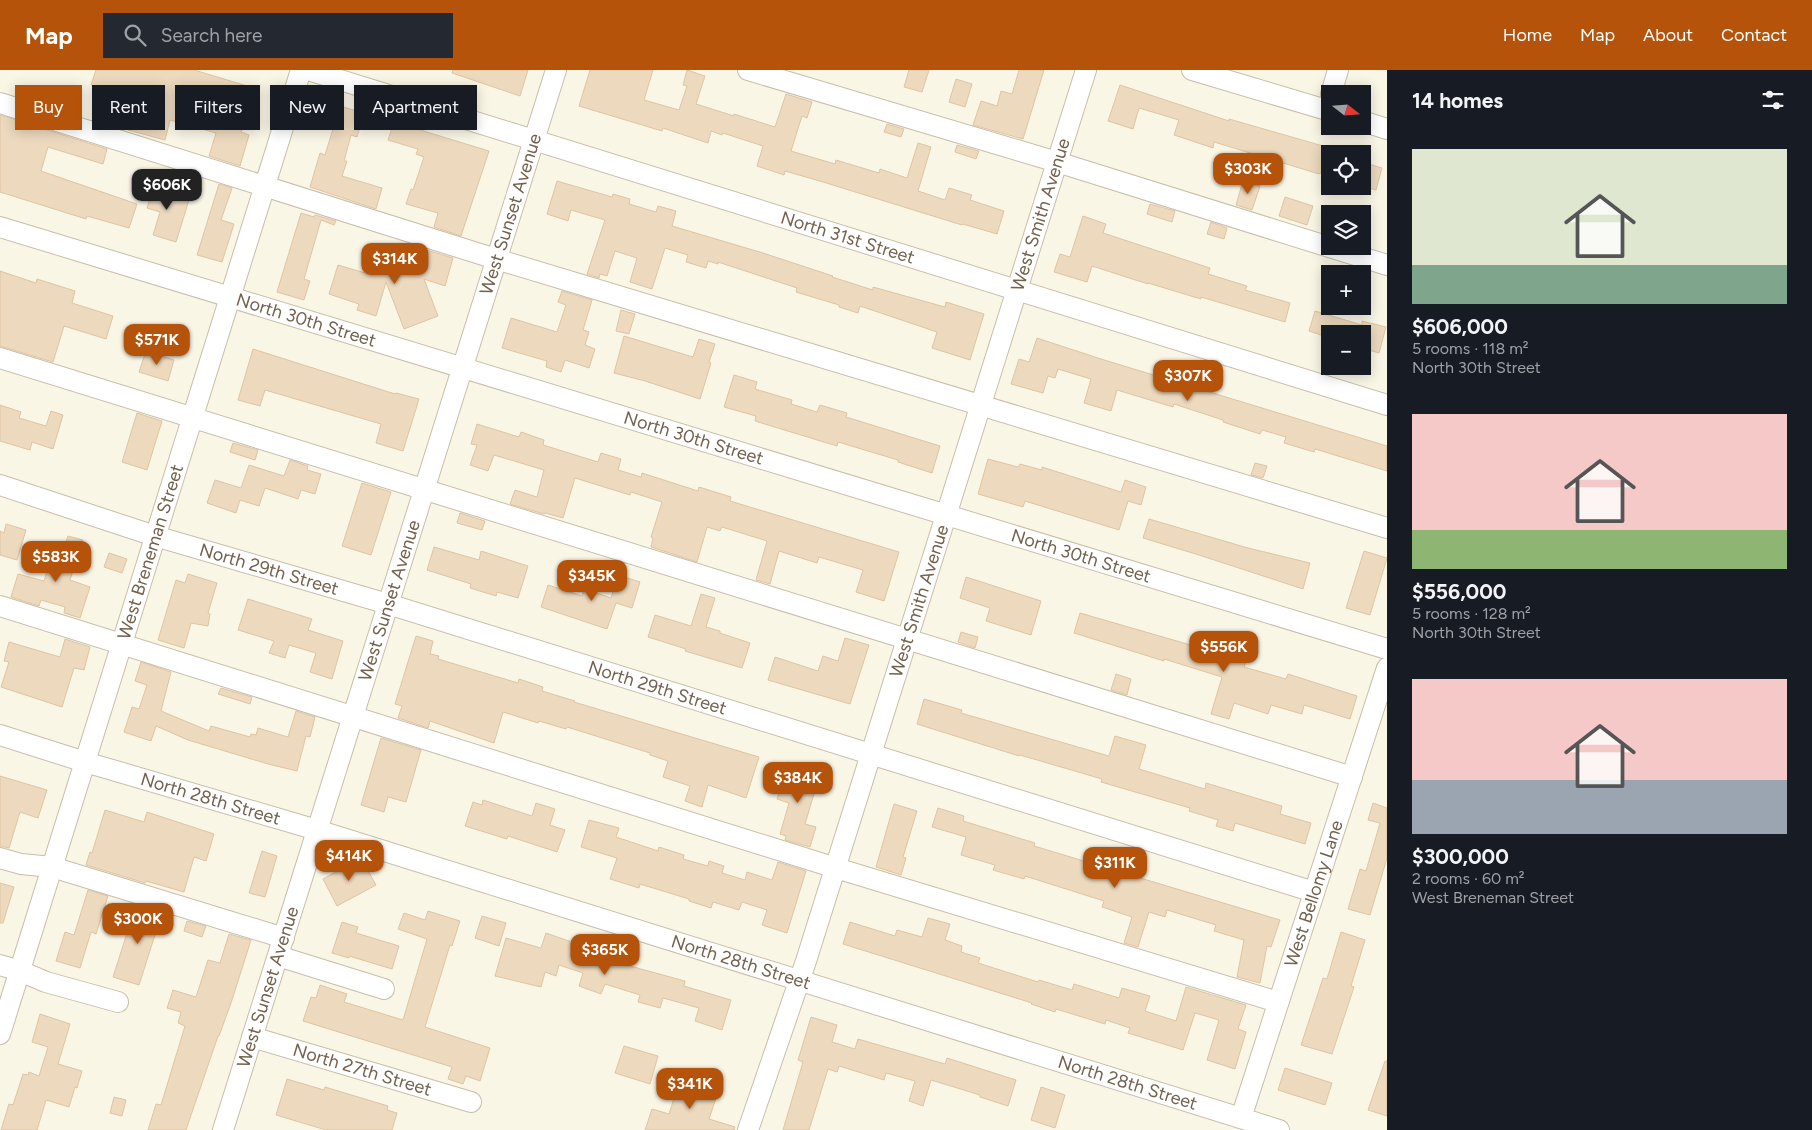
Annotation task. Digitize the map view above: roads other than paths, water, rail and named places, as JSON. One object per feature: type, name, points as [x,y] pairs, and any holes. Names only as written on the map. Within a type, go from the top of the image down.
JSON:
[{"type":"street","name":"West Breneman Street","points":[[0,1034],[301,70]]},
{"type":"street","name":"North 31st Street","points":[[308,70],[1387,405]]},
{"type":"street","name":"West Sunset Avenue","points":[[223,1130],[556,70]]},
{"type":"street","points":[[748,70],[1057,162],[1387,265]]},
{"type":"street","name":"West Smith Avenue","points":[[748,1130],[800,980],[836,868],[1086,70]]},
{"type":"street","points":[[1192,70],[1321,101]]},
{"type":"street","points":[[1334,85],[1338,70]]},
{"type":"street","points":[[0,104],[496,259],[1387,528]]},
{"type":"street","points":[[1371,124],[1387,129]]},
{"type":"street","name":"North 30th Street","points":[[0,227],[1387,649]]},
{"type":"street","points":[[0,358],[1352,777]]},
{"type":"street","name":"North 29th Street","points":[[0,485],[156,536],[388,604],[1314,892]]},
{"type":"street","points":[[0,606],[836,868],[1278,1002]]},
{"type":"street","name":"West Bellomy Lane","points":[[1241,1118],[1387,668]]},
{"type":"street","name":"North 28th Street","points":[[0,735],[317,830],[1279,1130]]},
{"type":"street","points":[[0,858],[21,864],[52,867],[281,947],[384,989]]},
{"type":"street","points":[[0,965],[46,982],[118,1002]]},
{"type":"street","name":"North 27th Street","points":[[252,1037],[471,1102]]}]
